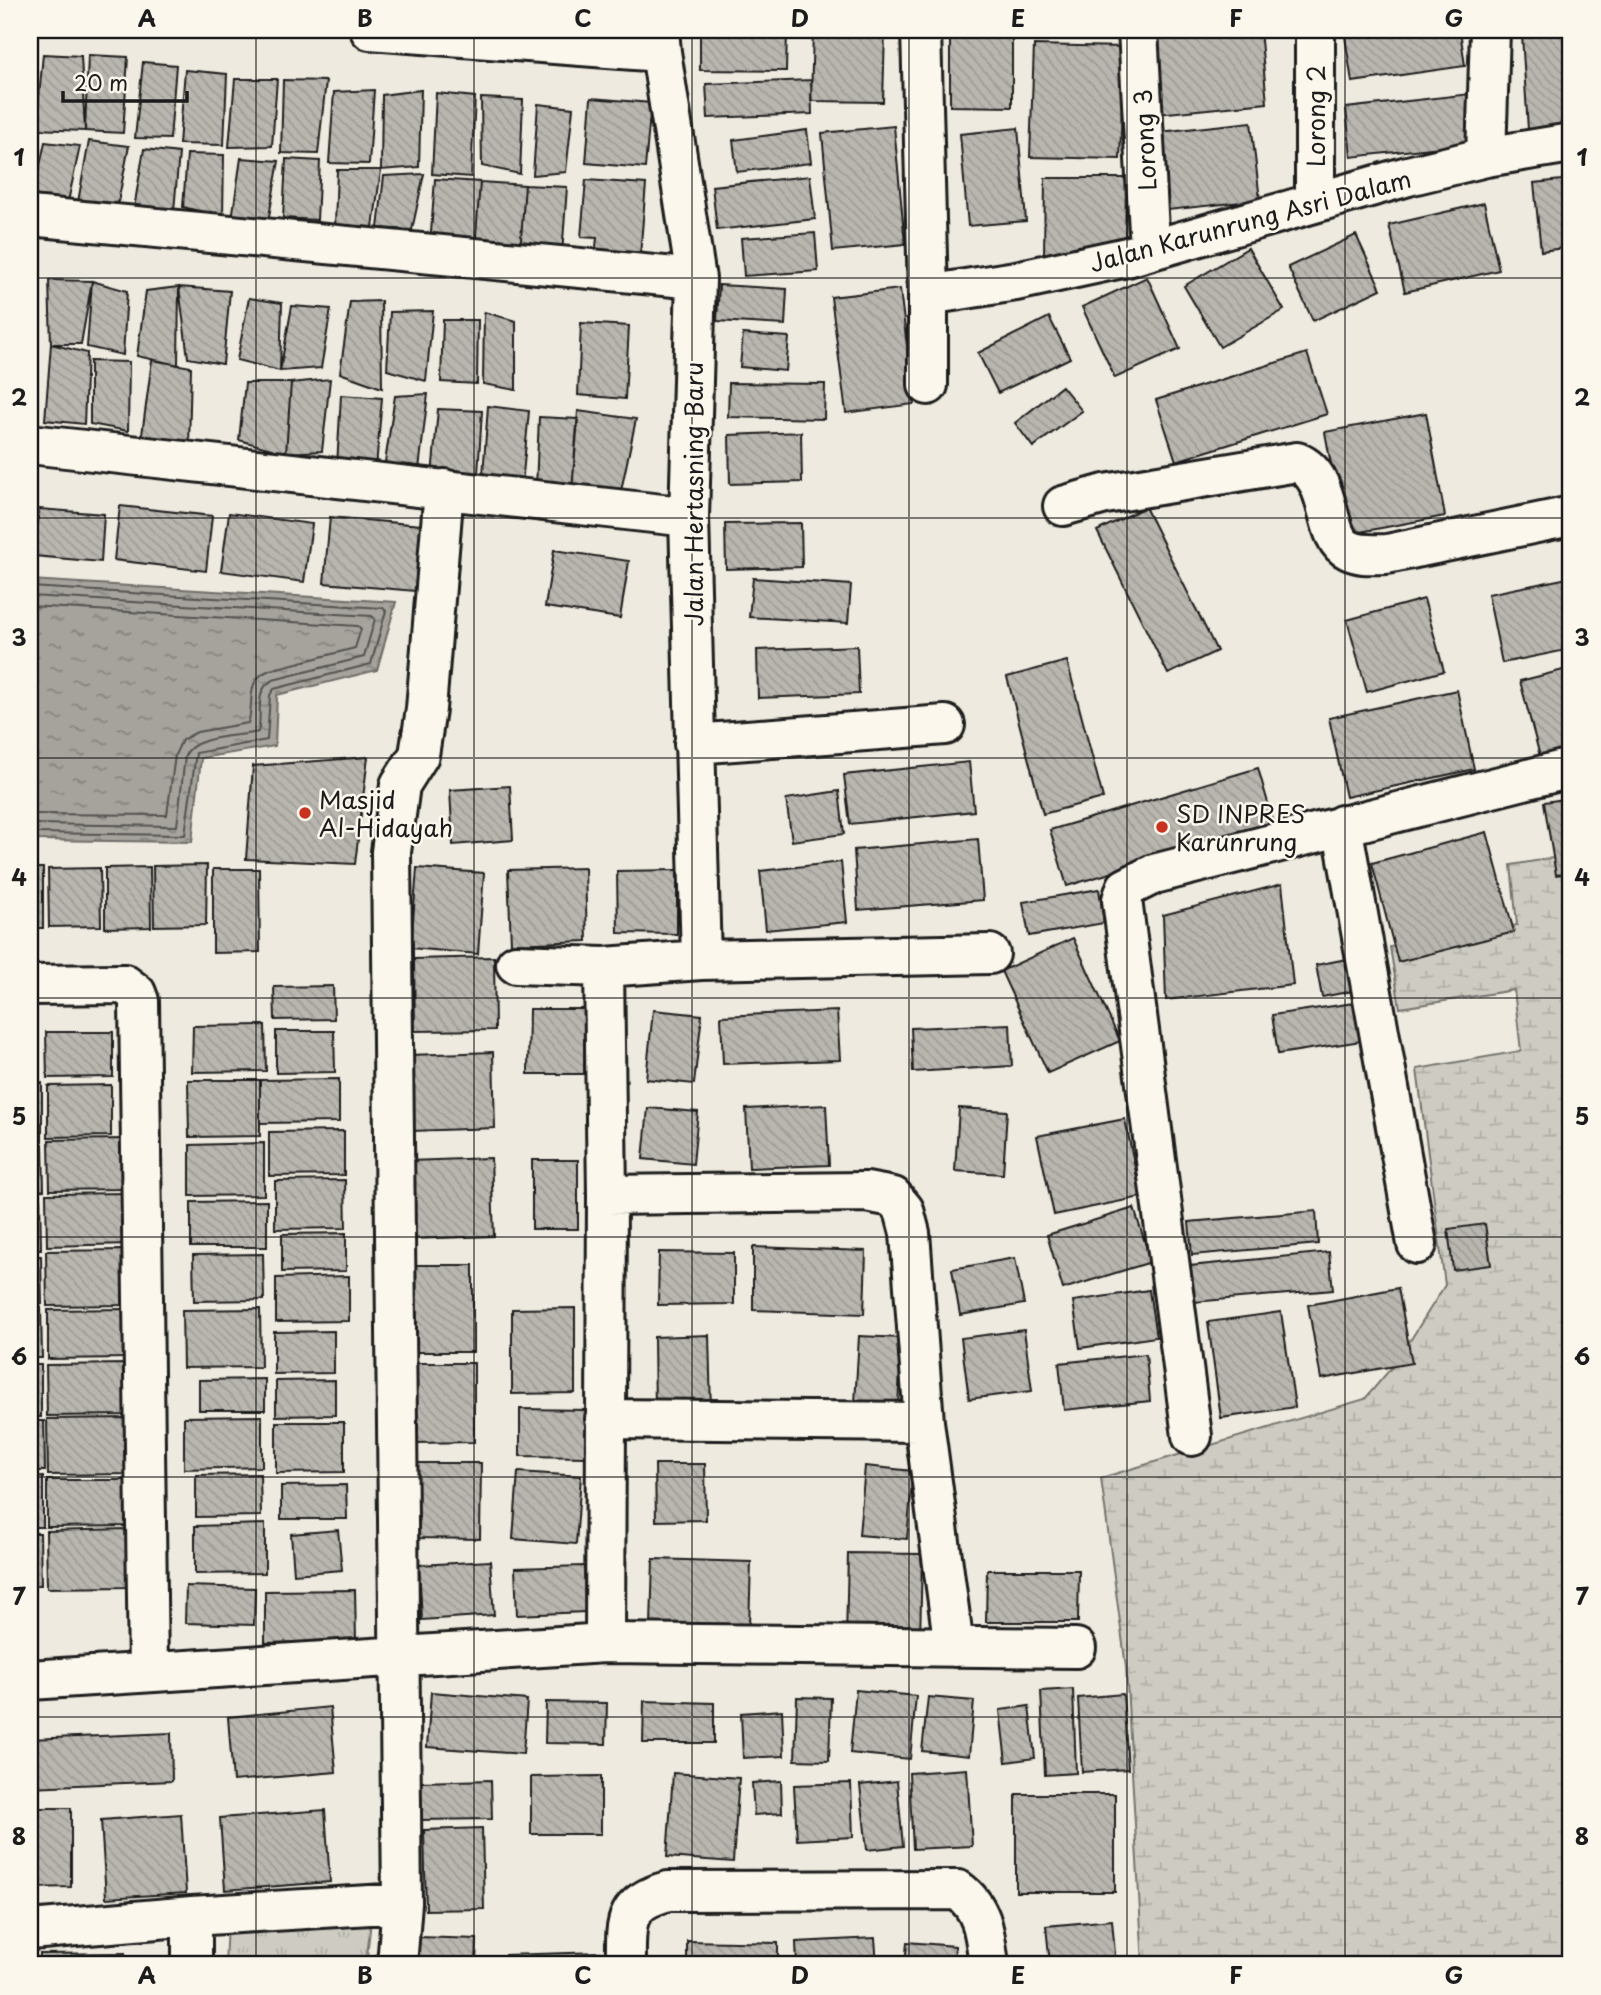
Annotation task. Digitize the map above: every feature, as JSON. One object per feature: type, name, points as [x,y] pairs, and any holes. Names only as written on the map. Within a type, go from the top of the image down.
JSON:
[{"type":"street","points":[[370,30],[660,41]]},
{"type":"street","points":[[921,30],[928,385]]},
{"type":"street","name":"Lorong 3","points":[[1138,30],[1150,250]]},
{"type":"street","name":"Lorong 2","points":[[1315,30],[1315,201]]},
{"type":"street","points":[[1486,157],[1490,30]]},
{"type":"street","name":"Jalan Hertasning Baru","points":[[660,41],[696,279],[689,517],[701,960]]},
{"type":"street","name":"Jalan Karunrung Asri Dalam","points":[[928,295],[1016,281],[1150,250],[1315,201],[1486,157],[1571,143]]},
{"type":"street","points":[[30,216],[696,279]]},
{"type":"street","points":[[30,444],[689,517]]},
{"type":"street","points":[[1063,506],[1104,494],[1297,462],[1308,467],[1319,482],[1335,533],[1345,549],[1362,554],[1387,554],[1571,516]]},
{"type":"street","points":[[397,1965],[402,1903],[391,852],[400,785],[419,755],[426,709],[444,489]]},
{"type":"street","points":[[694,744],[945,725]]},
{"type":"street","points":[[1192,1436],[1122,900],[1126,888],[1154,874],[1571,768]]},
{"type":"street","points":[[1342,825],[1417,1244]]},
{"type":"street","points":[[516,964],[604,967],[701,960],[990,954]]},
{"type":"street","points":[[604,967],[607,1195],[604,1419],[606,1643]]},
{"type":"street","points":[[30,985],[124,984],[136,993],[139,1001],[148,1671]]},
{"type":"street","points":[[607,1195],[866,1192],[893,1197],[904,1210],[910,1233],[924,1422],[954,1647]]},
{"type":"street","points":[[604,1419],[924,1422]]},
{"type":"street","points":[[30,1680],[606,1643],[1076,1648]]},
{"type":"street","points":[[626,1965],[626,1927],[631,1913],[638,1903],[668,1891],[958,1889],[969,1898],[982,1918],[989,1965]]},
{"type":"street","points":[[30,1930],[192,1916],[402,1903]]},
{"type":"street","points":[[192,1916],[192,1965]]},
{"type":"green space","points":[[1571,855],[1571,1965],[1143,1965],[1126,1667],[1101,1478],[1365,1399],[1398,1360],[1445,1285],[1417,1069],[1521,1051],[1514,990],[1400,1008],[1390,947],[1517,925],[1511,865]]},
{"type":"green space","points":[[371,1921],[366,1965],[225,1965],[227,1924]]},
{"type":"water","points":[[30,580],[396,602],[377,670],[277,695],[275,746],[201,758],[192,842],[30,840]]},
{"type":"building","points":[[700,30],[787,30],[786,71],[700,70]]},
{"type":"building","points":[[813,30],[885,30],[883,102],[811,101]]},
{"type":"building","points":[[950,30],[1012,30],[1012,107],[950,106]]},
{"type":"building","points":[[1260,30],[1267,103],[1158,114],[1151,38]]},
{"type":"building","points":[[1344,30],[1460,30],[1465,66],[1352,82]]},
{"type":"building","points":[[1571,31],[1571,127],[1528,130],[1522,35]]},
{"type":"building","points":[[1034,45],[1124,47],[1120,159],[1030,157]]},
{"type":"building","points":[[43,54],[81,56],[85,131],[36,129]]},
{"type":"building","points":[[88,55],[128,57],[123,133],[85,131]]},
{"type":"building","points":[[143,62],[176,65],[170,139],[135,138]]},
{"type":"building","points":[[185,70],[227,74],[224,145],[179,144]]},
{"type":"building","points":[[235,79],[277,79],[272,146],[229,147]]},
{"type":"building","points":[[283,80],[326,81],[318,154],[281,153]]},
{"type":"building","points":[[811,80],[812,114],[708,118],[706,84]]},
{"type":"building","points":[[374,90],[369,164],[329,163],[334,92]]},
{"type":"building","points":[[421,90],[419,167],[381,170],[382,95]]},
{"type":"building","points":[[436,93],[475,97],[471,177],[432,174]]},
{"type":"building","points":[[1470,94],[1476,143],[1351,157],[1346,108]]},
{"type":"building","points":[[481,98],[523,100],[520,174],[482,166]]},
{"type":"building","points":[[591,98],[651,103],[645,168],[586,163]]},
{"type":"building","points":[[538,104],[573,108],[566,172],[533,175]]},
{"type":"building","points":[[1251,122],[1260,200],[1168,210],[1160,132]]},
{"type":"building","points":[[894,126],[905,244],[833,251],[822,133]]},
{"type":"building","points":[[1018,128],[1026,221],[968,226],[960,134]]},
{"type":"building","points":[[807,130],[811,163],[737,172],[733,140]]},
{"type":"building","points":[[89,141],[129,146],[116,213],[76,213]]},
{"type":"building","points":[[45,142],[80,146],[66,211],[31,207]]},
{"type":"building","points":[[144,149],[179,153],[174,211],[133,214]]},
{"type":"building","points":[[187,154],[224,155],[223,217],[183,207]]},
{"type":"building","points":[[241,158],[279,161],[268,222],[232,219]]},
{"type":"building","points":[[286,159],[320,161],[317,220],[283,218]]},
{"type":"building","points":[[337,170],[381,170],[373,227],[335,225]]},
{"type":"building","points":[[424,174],[412,230],[378,228],[384,176]]},
{"type":"building","points":[[810,176],[815,219],[717,230],[712,186]]},
{"type":"building","points":[[1045,178],[1126,178],[1125,255],[1044,256]]},
{"type":"building","points":[[435,179],[480,182],[475,249],[430,246]]},
{"type":"building","points":[[1571,179],[1571,247],[1541,251],[1534,183]]},
{"type":"building","points":[[586,180],[646,184],[639,267],[594,264],[597,238],[581,237]]},
{"type":"building","points":[[480,182],[525,185],[520,252],[475,249]]},
{"type":"building","points":[[525,185],[567,187],[562,255],[520,252]]},
{"type":"building","points":[[1484,203],[1499,270],[1405,292],[1389,225]]},
{"type":"building","points":[[815,233],[818,271],[744,276],[741,238]]},
{"type":"building","points":[[1356,235],[1381,289],[1313,321],[1288,267]]},
{"type":"building","points":[[1248,248],[1284,310],[1220,347],[1184,286]]},
{"type":"building","points":[[1147,277],[1180,349],[1115,378],[1082,307]]},
{"type":"building","points":[[49,280],[92,281],[81,344],[51,344]]},
{"type":"building","points":[[92,281],[127,291],[123,355],[87,347]]},
{"type":"building","points":[[719,285],[787,289],[785,325],[717,321]]},
{"type":"building","points":[[179,287],[178,365],[137,356],[146,291]]},
{"type":"building","points":[[179,287],[230,291],[223,364],[188,358]]},
{"type":"building","points":[[900,289],[914,404],[846,413],[831,297]]},
{"type":"building","points":[[249,298],[282,303],[280,371],[237,360]]},
{"type":"building","points":[[381,301],[382,388],[340,373],[350,302]]},
{"type":"building","points":[[292,306],[331,309],[321,368],[280,371]]},
{"type":"building","points":[[433,311],[426,381],[387,370],[390,312]]},
{"type":"building","points":[[484,312],[516,321],[516,390],[483,384]]},
{"type":"building","points":[[1049,317],[1070,358],[998,393],[978,353]]},
{"type":"building","points":[[443,320],[478,320],[477,384],[441,382]]},
{"type":"building","points":[[581,323],[629,326],[625,399],[578,395]]},
{"type":"building","points":[[743,334],[789,337],[786,371],[740,367]]},
{"type":"building","points":[[51,344],[87,353],[84,424],[45,420]]},
{"type":"building","points":[[1307,353],[1327,414],[1176,461],[1156,400]]},
{"type":"building","points":[[30,356],[37,357],[31,423],[30,423]]},
{"type":"building","points":[[152,360],[191,367],[189,447],[140,450]]},
{"type":"building","points":[[90,361],[129,362],[128,431],[90,424]]},
{"type":"building","points":[[330,379],[322,451],[286,453],[291,383]]},
{"type":"building","points":[[245,383],[291,383],[286,453],[239,440]]},
{"type":"building","points":[[729,383],[825,384],[824,419],[728,417]]},
{"type":"building","points":[[1062,386],[1082,411],[1033,447],[1015,423]]},
{"type":"building","points":[[428,394],[419,469],[384,469],[395,396]]},
{"type":"building","points":[[341,395],[382,398],[376,467],[337,466]]},
{"type":"building","points":[[488,406],[529,411],[522,485],[483,476]]},
{"type":"building","points":[[438,409],[482,411],[478,474],[432,476]]},
{"type":"building","points":[[578,411],[636,419],[621,491],[572,491]]},
{"type":"building","points":[[1426,413],[1445,516],[1344,535],[1325,432]]},
{"type":"building","points":[[539,417],[578,419],[572,491],[536,487]]},
{"type":"building","points":[[801,432],[802,482],[730,484],[729,435]]},
{"type":"building","points":[[120,506],[212,516],[206,571],[114,560]]},
{"type":"building","points":[[1145,507],[1217,651],[1168,674],[1097,531]]},
{"type":"building","points":[[39,509],[104,514],[101,562],[34,556]]},
{"type":"building","points":[[229,513],[312,524],[304,582],[221,571]]},
{"type":"building","points":[[330,517],[421,525],[415,591],[324,583]]},
{"type":"building","points":[[801,523],[802,567],[726,569],[725,524]]},
{"type":"building","points":[[554,550],[629,561],[620,618],[545,607]]},
{"type":"building","points":[[753,578],[851,585],[848,623],[749,617]]},
{"type":"building","points":[[1568,578],[1571,597],[1571,649],[1502,663],[1488,594]]},
{"type":"building","points":[[1424,599],[1444,671],[1367,692],[1347,620]]},
{"type":"building","points":[[857,646],[859,694],[758,698],[757,650]]},
{"type":"building","points":[[1067,661],[1103,798],[1043,814],[1007,677]]},
{"type":"building","points":[[1571,668],[1571,752],[1541,760],[1520,681]]},
{"type":"building","points":[[1457,690],[1474,769],[1346,797],[1329,718]]},
{"type":"building","name":"Masjid Al-Hidayah","points":[[368,757],[355,864],[246,859],[253,766]]},
{"type":"building","points":[[969,762],[974,811],[850,824],[844,775]]},
{"type":"building","name":"SD INPRES Karunrung","points":[[1258,768],[1274,824],[1067,886],[1050,830]]},
{"type":"building","points":[[510,786],[513,840],[453,845],[450,790]]},
{"type":"building","points":[[839,791],[844,834],[792,841],[786,799]]},
{"type":"building","points":[[1571,798],[1571,873],[1556,875],[1544,802]]},
{"type":"building","points":[[1487,832],[1514,932],[1398,962],[1372,863]]},
{"type":"building","points":[[978,839],[983,900],[858,910],[854,850]]},
{"type":"building","points":[[841,862],[847,922],[766,930],[760,871]]},
{"type":"building","points":[[207,865],[206,925],[154,926],[153,866]]},
{"type":"building","points":[[150,867],[151,927],[105,928],[105,868]]},
{"type":"building","points":[[30,868],[43,868],[43,928],[30,928]]},
{"type":"building","points":[[100,868],[101,926],[49,927],[48,869]]},
{"type":"building","points":[[417,868],[484,873],[478,954],[411,948]]},
{"type":"building","points":[[585,868],[587,941],[511,944],[508,870]]},
{"type":"building","points":[[213,869],[259,869],[260,952],[213,953]]},
{"type":"building","points":[[677,870],[677,934],[618,933],[617,871]]},
{"type":"building","points":[[1282,884],[1293,985],[1166,1000],[1163,915]]},
{"type":"building","points":[[1099,889],[1104,923],[1029,936],[1023,902]]},
{"type":"building","points":[[1073,938],[1120,1041],[1048,1073],[1001,971]]},
{"type":"building","points":[[1362,956],[1368,988],[1322,997],[1316,965]]},
{"type":"building","points":[[494,957],[495,1030],[415,1031],[414,959]]},
{"type":"building","points":[[333,986],[334,1019],[275,1020],[274,987]]},
{"type":"building","points":[[1368,1001],[1374,1039],[1278,1054],[1272,1015]]},
{"type":"building","points":[[529,1009],[584,1009],[584,1074],[528,1074]]},
{"type":"building","points":[[653,1010],[702,1015],[694,1084],[646,1079]]},
{"type":"building","points":[[837,1011],[840,1060],[723,1064],[721,1016]]},
{"type":"building","points":[[1010,1024],[1012,1066],[913,1072],[911,1028]]},
{"type":"building","points":[[265,1025],[266,1071],[192,1072],[193,1026]]},
{"type":"building","points":[[30,1027],[36,1027],[36,1076],[30,1076]]},
{"type":"building","points":[[276,1031],[334,1031],[335,1072],[276,1073]]},
{"type":"building","points":[[46,1032],[113,1032],[113,1077],[47,1078]]},
{"type":"building","points":[[493,1052],[495,1128],[412,1131],[410,1055]]},
{"type":"building","points":[[339,1079],[339,1122],[260,1123],[260,1080]]},
{"type":"building","points":[[188,1080],[260,1080],[260,1136],[189,1137]]},
{"type":"building","points":[[30,1083],[42,1083],[42,1141],[30,1141]]},
{"type":"building","points":[[111,1085],[111,1136],[48,1137],[48,1086]]},
{"type":"building","points":[[826,1105],[829,1165],[749,1168],[746,1109]]},
{"type":"building","points":[[648,1108],[698,1112],[693,1164],[643,1159]]},
{"type":"building","points":[[959,1108],[1007,1111],[1003,1174],[955,1171]]},
{"type":"building","points":[[1125,1119],[1141,1197],[1054,1215],[1037,1136]]},
{"type":"building","points":[[344,1131],[344,1175],[269,1176],[269,1132]]},
{"type":"building","points":[[124,1139],[124,1189],[50,1190],[49,1140]]},
{"type":"building","points":[[264,1143],[264,1195],[190,1196],[190,1145]]},
{"type":"building","points":[[30,1144],[43,1144],[44,1190],[30,1191]]},
{"type":"building","points":[[491,1158],[494,1236],[412,1239],[409,1161]]},
{"type":"building","points":[[532,1160],[578,1160],[578,1229],[532,1229]]},
{"type":"building","points":[[345,1180],[346,1228],[275,1229],[275,1181]]},
{"type":"building","points":[[130,1193],[131,1244],[47,1246],[46,1194]]},
{"type":"building","points":[[30,1195],[40,1195],[41,1249],[30,1249]]},
{"type":"building","points":[[267,1201],[267,1247],[191,1247],[191,1202]]},
{"type":"building","points":[[1134,1208],[1151,1262],[1063,1289],[1047,1235]]},
{"type":"building","points":[[1316,1211],[1318,1244],[1192,1255],[1189,1222]]},
{"type":"building","points":[[1485,1224],[1491,1265],[1453,1270],[1448,1229]]},
{"type":"building","points":[[346,1233],[346,1271],[282,1272],[282,1234]]},
{"type":"building","points":[[753,1247],[866,1251],[864,1314],[753,1310]]},
{"type":"building","points":[[125,1250],[125,1305],[47,1306],[46,1251]]},
{"type":"building","points":[[659,1252],[734,1253],[734,1304],[658,1305]]},
{"type":"building","points":[[1329,1252],[1333,1290],[1194,1302],[1190,1266]]},
{"type":"building","points":[[263,1254],[264,1300],[194,1301],[193,1255]]},
{"type":"building","points":[[30,1256],[41,1256],[42,1304],[30,1305]]},
{"type":"building","points":[[1015,1258],[1024,1304],[960,1315],[952,1269]]},
{"type":"building","points":[[416,1265],[473,1265],[473,1352],[417,1352]]},
{"type":"building","points":[[349,1276],[349,1321],[276,1322],[276,1278]]},
{"type":"building","points":[[1398,1288],[1412,1363],[1321,1379],[1308,1305]]},
{"type":"building","points":[[1149,1290],[1156,1337],[1080,1348],[1073,1301]]},
{"type":"building","points":[[41,1307],[42,1358],[30,1358],[30,1308]]},
{"type":"building","points":[[575,1308],[575,1393],[512,1394],[512,1309]]},
{"type":"building","points":[[126,1309],[127,1358],[48,1359],[48,1310]]},
{"type":"building","points":[[260,1309],[261,1367],[183,1368],[182,1310]]},
{"type":"building","points":[[1281,1312],[1295,1407],[1221,1418],[1208,1322]]},
{"type":"building","points":[[1024,1330],[1032,1391],[969,1399],[961,1338]]},
{"type":"building","points":[[334,1331],[334,1373],[274,1374],[274,1332]]},
{"type":"building","points":[[709,1335],[711,1410],[655,1412],[654,1337]]},
{"type":"building","points":[[859,1336],[902,1338],[898,1405],[855,1403]]},
{"type":"building","points":[[1146,1354],[1150,1401],[1064,1410],[1059,1363]]},
{"type":"building","points":[[415,1363],[474,1363],[474,1442],[415,1443]]},
{"type":"building","points":[[128,1364],[128,1415],[47,1416],[46,1365]]},
{"type":"building","points":[[30,1365],[41,1365],[41,1417],[30,1417]]},
{"type":"building","points":[[265,1379],[265,1410],[199,1410],[199,1380]]},
{"type":"building","points":[[335,1380],[335,1415],[276,1416],[276,1381]]},
{"type":"building","points":[[520,1409],[588,1410],[587,1457],[520,1456]]},
{"type":"building","points":[[262,1416],[262,1467],[184,1469],[184,1417]]},
{"type":"building","points":[[131,1418],[131,1474],[48,1475],[47,1419]]},
{"type":"building","points":[[30,1421],[44,1421],[45,1471],[30,1471]]},
{"type":"building","points":[[276,1422],[344,1422],[344,1472],[276,1473]]},
{"type":"building","points":[[417,1463],[481,1463],[480,1539],[416,1538]]},
{"type":"building","points":[[655,1464],[705,1464],[706,1520],[656,1521]]},
{"type":"building","points":[[865,1466],[913,1471],[907,1539],[859,1535]]},
{"type":"building","points":[[518,1472],[581,1476],[576,1544],[513,1539]]},
{"type":"building","points":[[260,1474],[261,1516],[196,1517],[196,1475]]},
{"type":"building","points":[[43,1477],[43,1527],[30,1527],[30,1478]]},
{"type":"building","points":[[47,1480],[131,1480],[131,1526],[47,1527]]},
{"type":"building","points":[[346,1485],[347,1519],[281,1519],[281,1486]]},
{"type":"building","points":[[265,1524],[265,1573],[195,1574],[195,1526]]},
{"type":"building","points":[[128,1529],[129,1587],[47,1588],[46,1531]]},
{"type":"building","points":[[338,1530],[342,1570],[294,1574],[291,1534]]},
{"type":"building","points":[[30,1533],[40,1533],[41,1585],[30,1585]]},
{"type":"building","points":[[848,1553],[922,1554],[920,1641],[846,1639]]},
{"type":"building","points":[[653,1559],[751,1562],[749,1627],[651,1625]]},
{"type":"building","points":[[490,1561],[494,1615],[422,1620],[419,1565]]},
{"type":"building","points":[[584,1566],[585,1612],[517,1615],[515,1568]]},
{"type":"building","points":[[987,1570],[1079,1570],[1078,1622],[986,1622]]},
{"type":"building","points":[[186,1586],[255,1588],[254,1625],[185,1623]]},
{"type":"building","points":[[355,1590],[356,1641],[265,1643],[265,1591]]},
{"type":"building","points":[[1073,1689],[1076,1773],[1045,1775],[1041,1691]]},
{"type":"building","points":[[856,1690],[916,1696],[910,1759],[850,1753]]},
{"type":"building","points":[[431,1692],[527,1700],[523,1754],[427,1747]]},
{"type":"building","points":[[1123,1694],[1128,1769],[1082,1772],[1078,1698]]},
{"type":"building","points":[[797,1697],[831,1698],[829,1761],[795,1760]]},
{"type":"building","points":[[928,1697],[974,1701],[969,1756],[922,1751]]},
{"type":"building","points":[[644,1701],[714,1703],[714,1743],[643,1743]]},
{"type":"building","points":[[546,1702],[607,1703],[606,1744],[545,1743]]},
{"type":"building","points":[[1029,1706],[1035,1758],[1006,1762],[1000,1710]]},
{"type":"building","points":[[330,1707],[336,1772],[233,1781],[228,1717]]},
{"type":"building","points":[[782,1710],[784,1756],[743,1758],[741,1713]]},
{"type":"building","points":[[171,1733],[172,1781],[30,1787],[30,1739]]},
{"type":"building","points":[[967,1769],[972,1846],[913,1849],[909,1773]]},
{"type":"building","points":[[673,1773],[739,1778],[733,1862],[667,1857]]},
{"type":"building","points":[[601,1776],[601,1834],[531,1834],[531,1777]]},
{"type":"building","points":[[491,1780],[492,1819],[419,1820],[419,1782]]},
{"type":"building","points":[[781,1781],[782,1813],[754,1815],[752,1783]]},
{"type":"building","points":[[897,1781],[903,1846],[867,1850],[860,1785]]},
{"type":"building","points":[[851,1783],[853,1837],[797,1840],[794,1785]]},
{"type":"building","points":[[1016,1794],[1115,1794],[1115,1892],[1016,1892]]},
{"type":"building","points":[[30,1808],[71,1808],[71,1887],[30,1888]]},
{"type":"building","points":[[325,1810],[330,1882],[225,1890],[220,1818]]},
{"type":"building","points":[[181,1814],[186,1893],[106,1898],[101,1820]]},
{"type":"building","points":[[482,1828],[484,1909],[426,1910],[424,1830]]},
{"type":"building","points":[[1112,1920],[1116,1965],[1050,1965],[1046,1926]]},
{"type":"building","points":[[419,1937],[477,1939],[476,1965],[418,1965]]},
{"type":"building","points":[[875,1938],[877,1965],[797,1965],[796,1942]]},
{"type":"building","points":[[687,1941],[778,1943],[778,1965],[687,1965]]},
{"type":"building","points":[[907,1942],[955,1946],[954,1965],[905,1965]]},
{"type":"building","points":[[601,1952],[601,1965],[505,1965],[505,1955]]},
{"type":"building","points":[[125,1953],[126,1965],[40,1965],[40,1954]]},
{"type":"place","name":"Masjid Al-Hidayah","points":[[305,813]]},
{"type":"place","name":"SD INPRES Karunrung","points":[[1162,827]]}]
